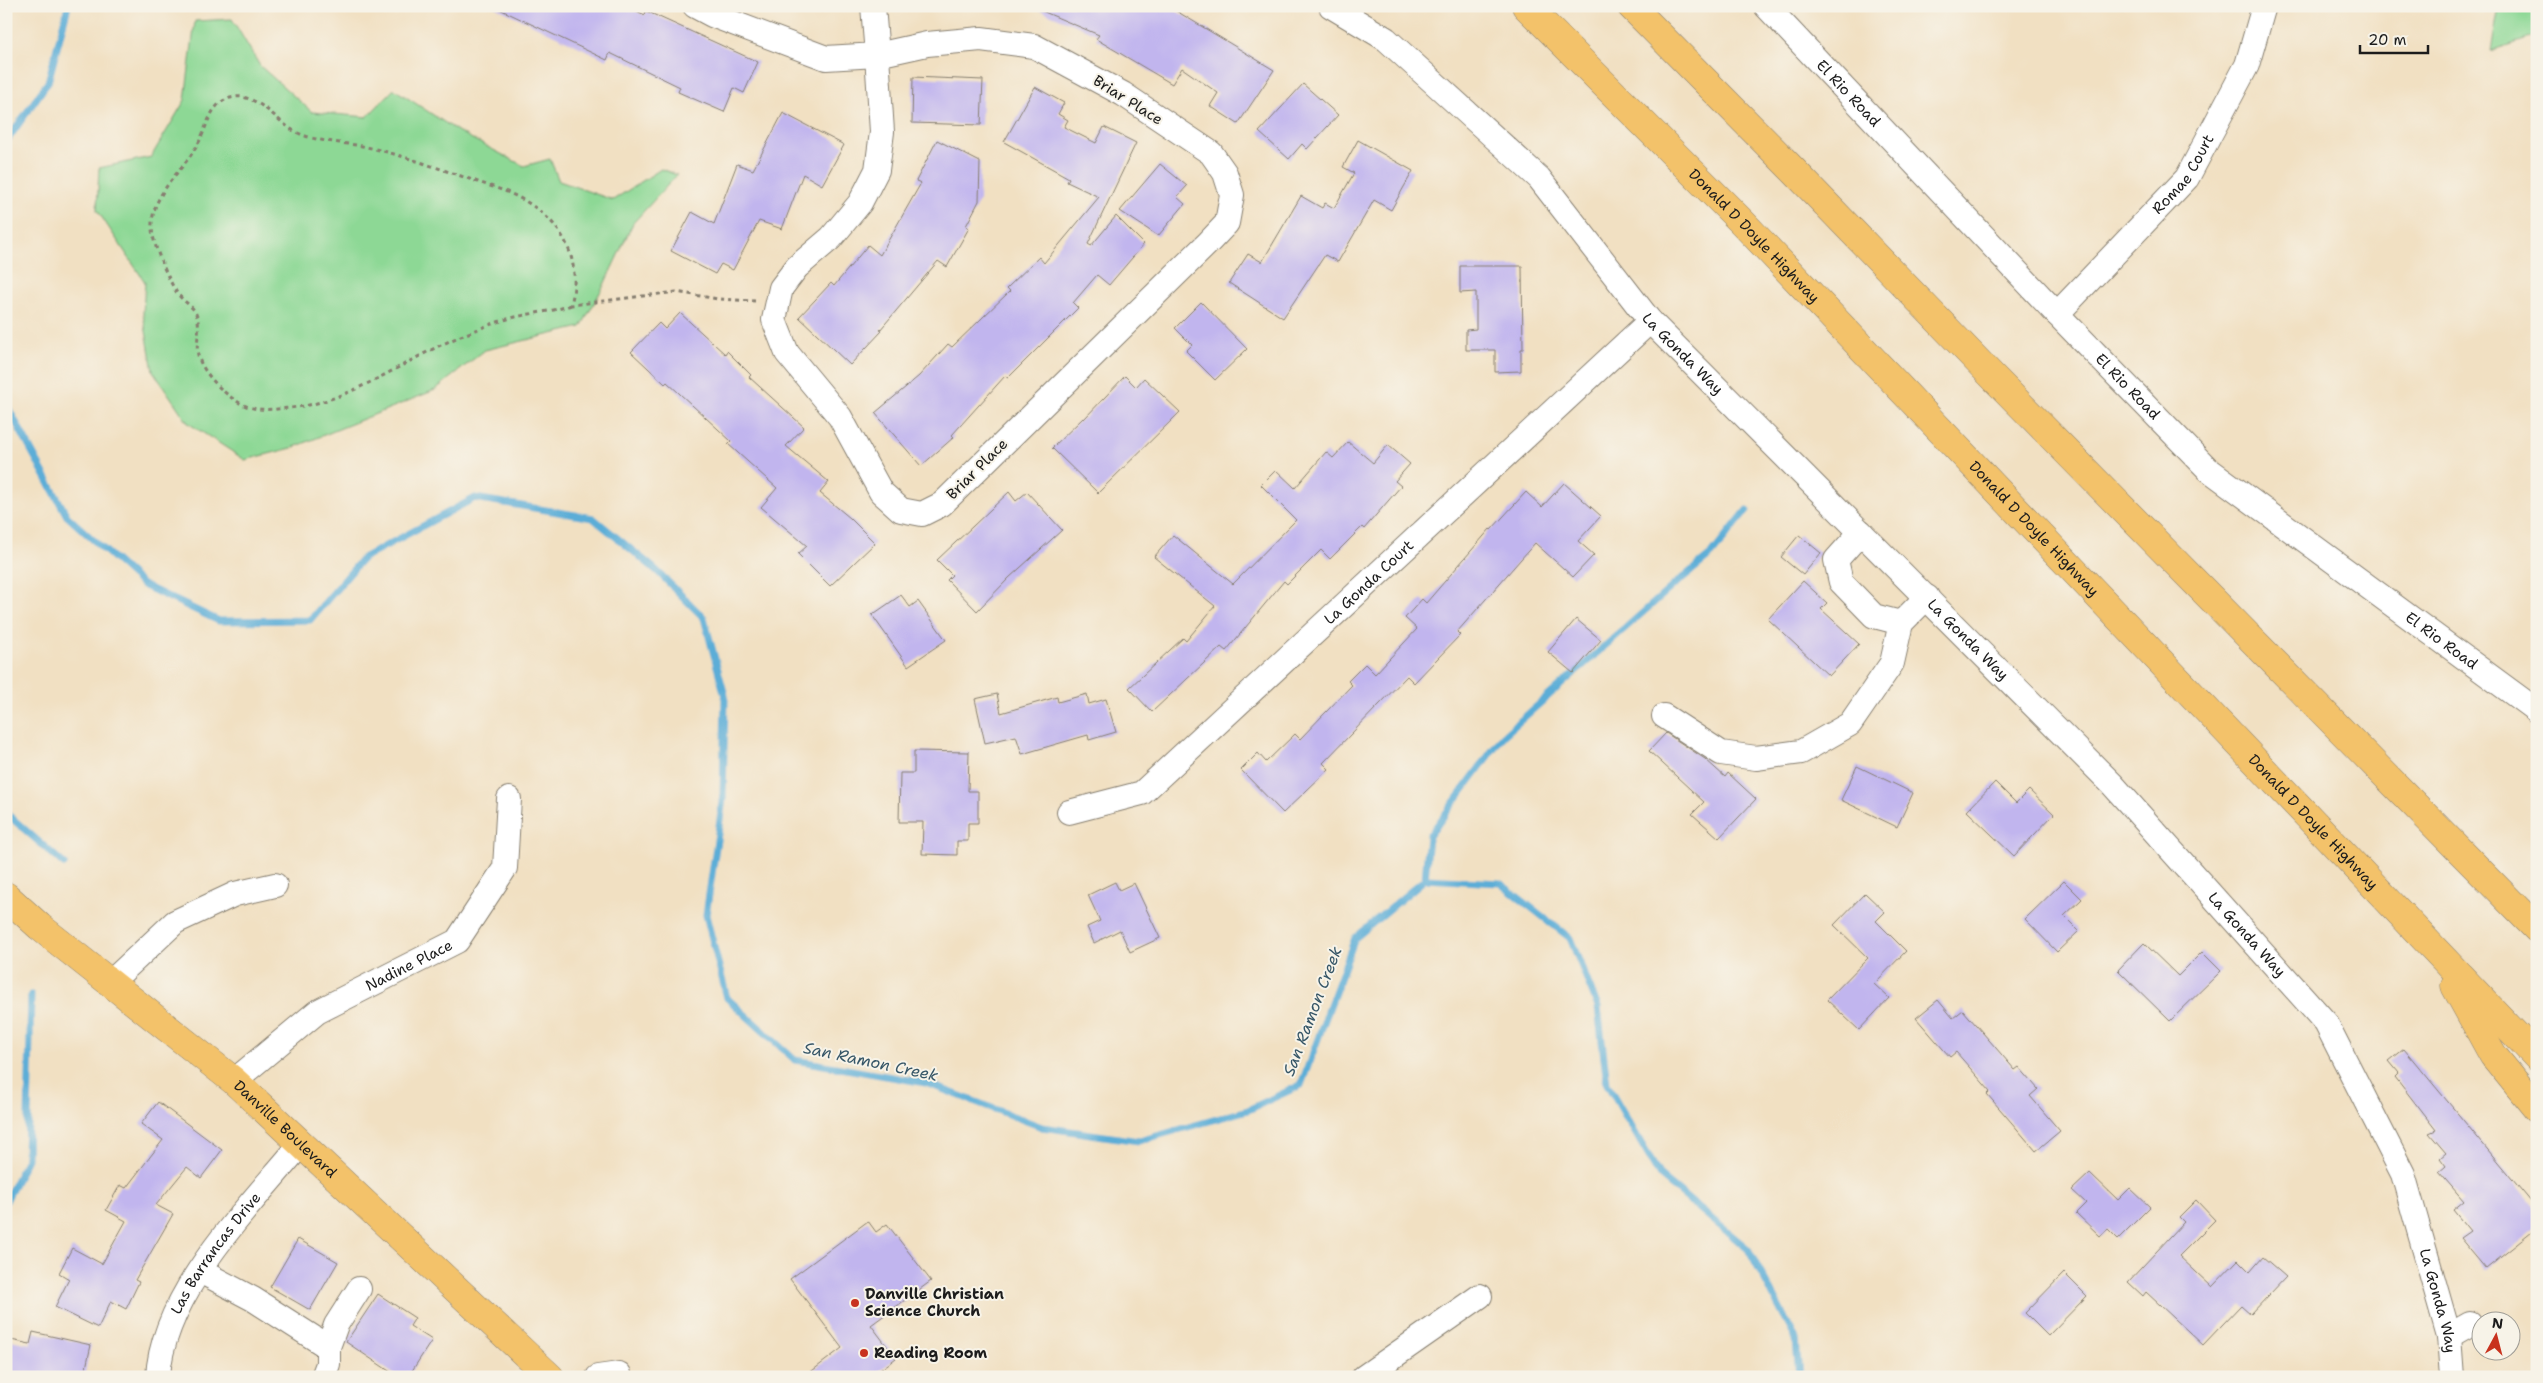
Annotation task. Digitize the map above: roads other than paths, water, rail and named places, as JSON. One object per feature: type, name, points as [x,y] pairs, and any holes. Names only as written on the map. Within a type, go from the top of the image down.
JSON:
[{"type":"main road","name":"Donald D Doyle Highway","points":[[1526,6],[1743,223],[2537,1057]]},
{"type":"main road","points":[[1631,6],[1796,173],[1994,379],[2537,929]]},
{"type":"main road","name":"Danville Boulevard","points":[[6,896],[40,927],[234,1081],[300,1145],[550,1377]]},
{"type":"main road","points":[[2438,954],[2493,1055],[2537,1109]]},
{"type":"street","points":[[694,6],[712,15],[826,58],[877,55],[873,6]]},
{"type":"street","name":"La Gonda Way","points":[[1331,6],[1386,39],[1539,178],[1650,321],[2112,784],[2326,1023],[2403,1174],[2449,1336],[2452,1377]]},
{"type":"street","name":"El Rio Road","points":[[1766,6],[2057,314],[2208,469],[2537,711]]},
{"type":"street","name":"Romae Court","points":[[2057,314],[2187,178],[2247,65],[2264,6]]},
{"type":"street","name":"Briar Place","points":[[982,39],[1034,46],[1123,94],[1211,154],[1225,173],[1232,195],[1227,223],[942,504],[922,514],[900,510],[881,492],[840,417],[787,353],[774,320],[781,288],[797,267],[831,238],[860,203],[877,170],[882,132],[877,55],[927,44],[982,39]]},
{"type":"street","name":"La Gonda Court","points":[[1069,812],[1142,793],[1650,321]]},
{"type":"street","points":[[1861,532],[1836,560],[1841,582],[1874,616],[1901,623]]},
{"type":"street","points":[[1664,716],[1721,754],[1756,758],[1801,752],[1850,724],[1892,663],[1901,623],[1927,597]]},
{"type":"street","name":"Nadine Place","points":[[234,1081],[317,1012],[457,942],[505,868],[509,799]]},
{"type":"street","points":[[110,983],[175,922],[234,894],[275,885]]},
{"type":"street","name":"Las Barrancas Drive","points":[[158,1377],[163,1342],[179,1307],[209,1254],[300,1145]]},
{"type":"street","points":[[200,1270],[253,1299],[328,1347]]},
{"type":"street","points":[[323,1377],[328,1364],[328,1347],[336,1325],[359,1289]]},
{"type":"street","points":[[1364,1377],[1480,1296]]},
{"type":"street","points":[[2449,1336],[2470,1324]]},
{"type":"street","points":[[598,1377],[619,1374],[619,1377]]},
{"type":"waterway","name":"San Ramon Creek","points":[[6,142],[48,82],[68,6]]},
{"type":"waterway","name":"San Ramon Creek","points":[[6,404],[67,516],[143,585],[219,621],[310,620],[363,558],[475,498],[593,518],[656,570],[704,618],[725,696],[723,799],[706,915],[727,998],[795,1060],[926,1083],[1042,1127],[1139,1141],[1248,1110],[1301,1085],[1355,938],[1425,879],[1500,883],[1570,938],[1598,1007],[1607,1084],[1660,1176],[1748,1249],[1796,1339],[1799,1377]]},
{"type":"waterway","points":[[1425,879],[1429,836],[1503,736],[1674,585],[1712,554],[1747,510]]},
{"type":"waterway","points":[[6,813],[64,864]]},
{"type":"waterway","points":[[6,1201],[27,1159],[31,995]]},
{"type":"place","name":"Danville Christian Science Church","points":[[855,1303]]},
{"type":"place","name":"Reading Room","points":[[864,1353]]}]
